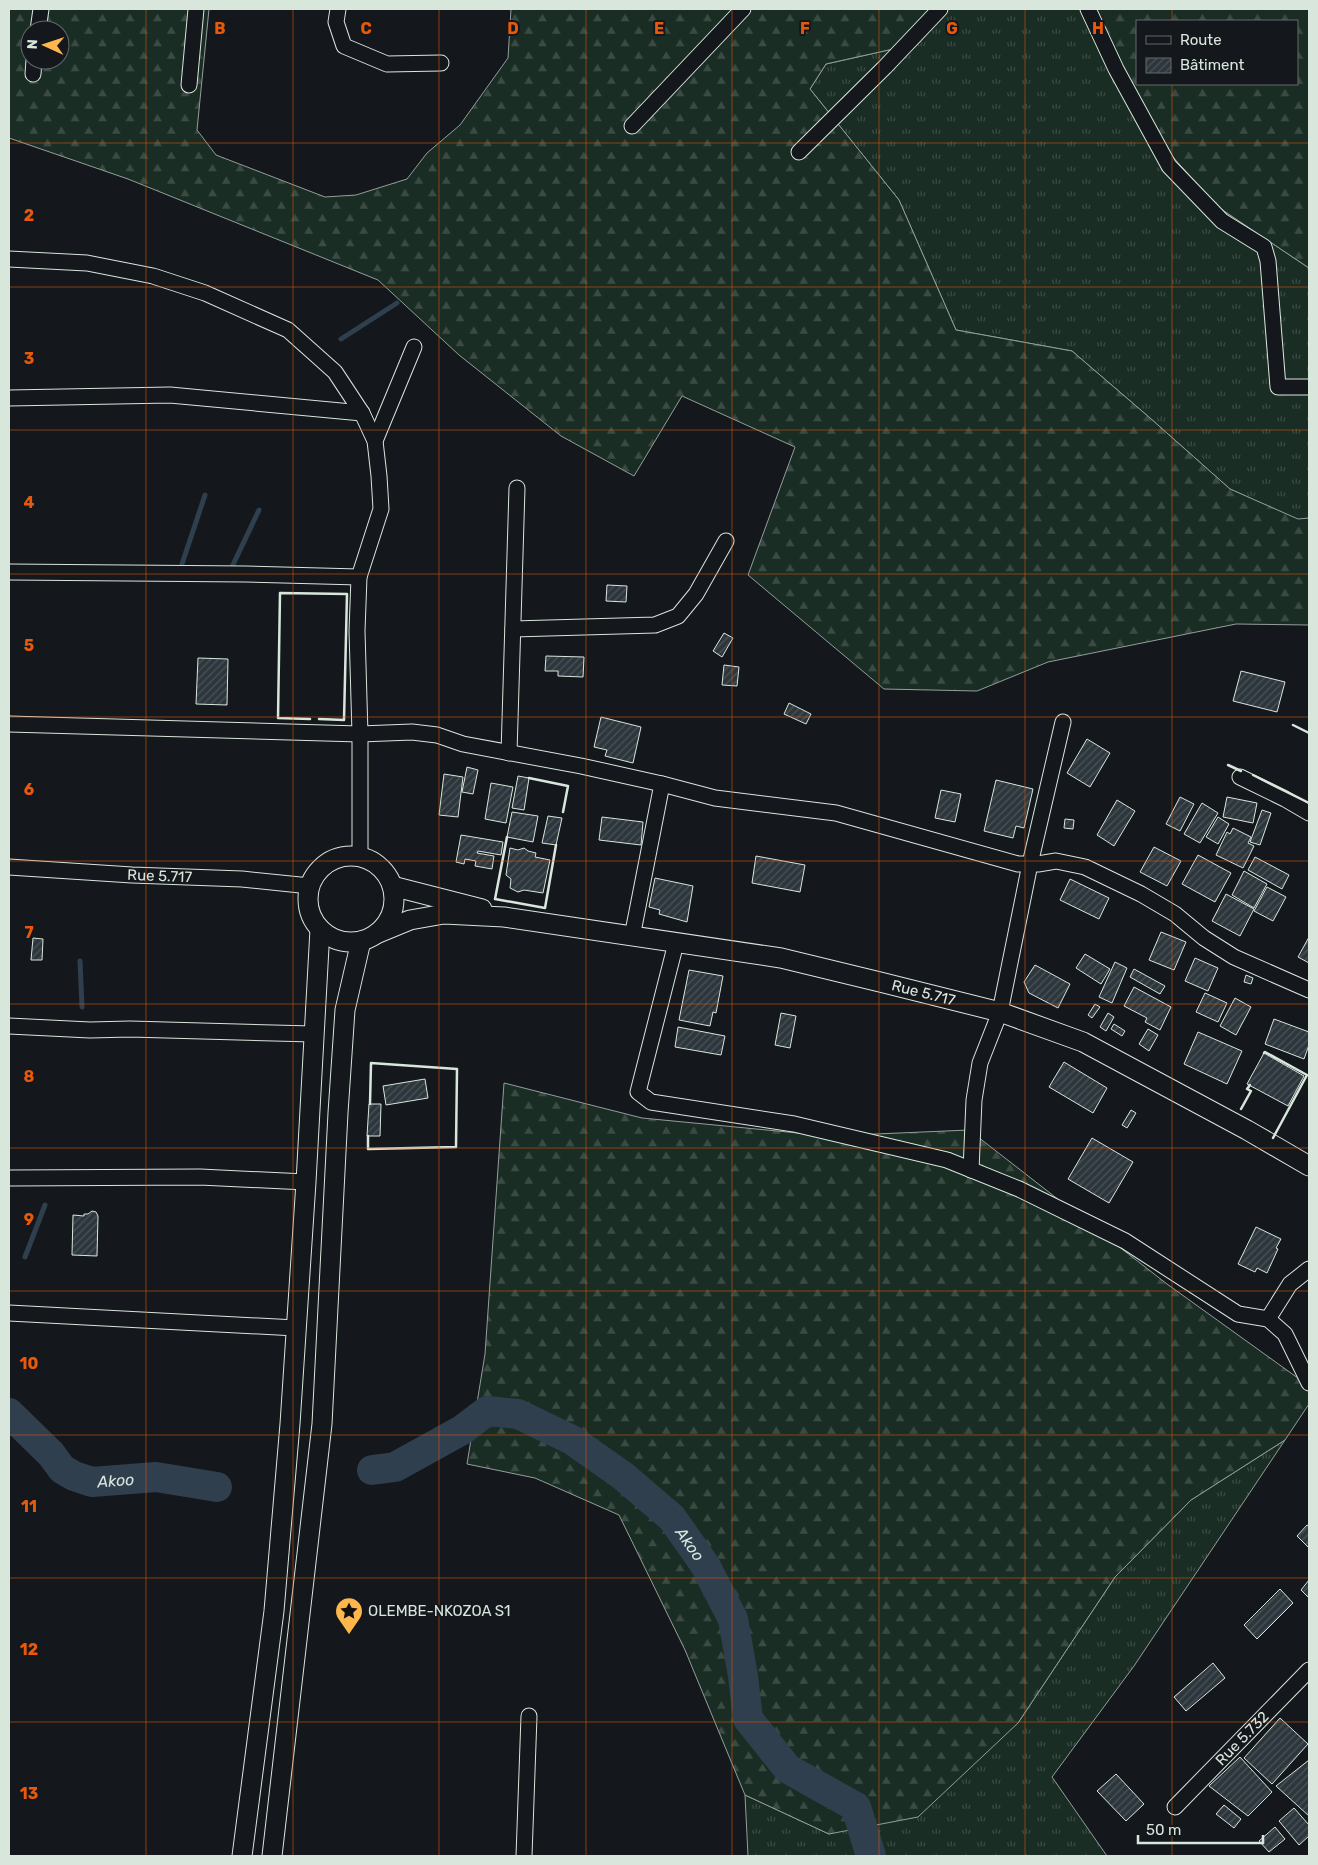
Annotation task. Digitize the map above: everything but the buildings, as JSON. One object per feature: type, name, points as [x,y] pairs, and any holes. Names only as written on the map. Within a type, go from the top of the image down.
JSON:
[{"type":"street","points":[[188,85],[196,9]]},
{"type":"street","points":[[338,9],[336,22],[344,46],[387,64],[441,63]]},
{"type":"street","points":[[632,126],[743,9]]},
{"type":"street","points":[[799,152],[885,68],[940,9]]},
{"type":"street","points":[[1088,9],[1116,69],[1169,166],[1222,221],[1264,247],[1268,261],[1278,387],[1309,387]]},
{"type":"street","points":[[9,259],[87,263],[153,276],[205,293],[288,330],[335,372],[362,413],[375,440],[380,476],[381,509],[359,577],[357,631],[360,734],[360,856]]},
{"type":"street","points":[[375,440],[414,347]]},
{"type":"street","points":[[9,398],[170,395],[362,413]]},
{"type":"street","points":[[510,753],[517,488]]},
{"type":"street","points":[[513,628],[655,625],[678,616],[696,594],[726,541]]},
{"type":"street","points":[[9,572],[218,573],[359,577]]},
{"type":"street","points":[[971,1170],[974,1100],[980,1063],[1000,1012],[1030,864],[1063,722]]},
{"type":"street","points":[[9,724],[360,734],[412,732],[437,735],[463,744],[662,784],[715,798],[836,814],[1018,864],[1056,861],[1086,867],[1142,894],[1174,914],[1204,938],[1234,957],[1309,990]]},
{"type":"street","points":[[1240,777],[1309,813]]},
{"type":"street","points":[[632,937],[662,784]]},
{"type":"street","points":[[347,856],[360,856],[380,867],[387,876],[392,886],[394,900],[392,913],[385,925],[368,938],[346,942],[332,938],[320,929],[313,920],[309,909],[308,897],[310,886],[316,874],[324,865],[335,859],[347,856]]},
{"type":"street","name":"Rue 5.717","points":[[9,867],[132,875],[242,879],[310,886]]},
{"type":"street","name":"Rue 5.717","points":[[392,886],[465,904],[504,917]]},
{"type":"street","name":"Rue 5.717","points":[[368,938],[410,920],[444,914],[504,917],[781,958],[1000,1012],[1083,1042],[1239,1125],[1309,1166]]},
{"type":"street","points":[[242,1856],[274,1611],[290,1424],[320,929]]},
{"type":"street","points":[[272,1856],[322,1424],[345,1010],[368,938]]},
{"type":"street","points":[[676,943],[638,1092],[651,1102],[794,1124],[947,1160],[1020,1189],[1125,1241],[1238,1314],[1268,1319],[1284,1334],[1309,1384]]},
{"type":"street","points":[[9,1026],[90,1030],[130,1029],[313,1034]]},
{"type":"street","points":[[9,1178],[200,1177],[306,1182]]},
{"type":"street","points":[[1268,1319],[1290,1284],[1309,1269]]},
{"type":"street","points":[[9,1313],[296,1328]]},
{"type":"street","name":"Rue 5.732","points":[[1175,1807],[1309,1670]]},
{"type":"street","points":[[524,1856],[529,1716]]},
{"type":"green space","points":[[9,9],[209,9],[197,130],[216,155],[325,197],[356,195],[407,179],[427,153],[460,125],[508,58],[511,9],[948,9],[911,45],[826,64],[810,89],[899,200],[956,330],[1072,351],[1230,489],[1298,519],[1309,518],[1309,625],[1236,624],[1048,662],[977,691],[884,689],[748,575],[795,447],[682,396],[634,476],[561,436],[459,355],[378,280],[128,179],[9,138]]},
{"type":"green space","points":[[948,9],[1084,9],[1218,207],[1309,268],[1309,518],[1298,520],[1230,489],[1072,351],[956,330],[899,200],[810,89],[826,64],[911,45]]},
{"type":"green space","points":[[1084,9],[1309,9],[1309,268],[1218,207],[1153,135]]},
{"type":"green space","points":[[504,1083],[642,1118],[829,1136],[969,1130],[1167,1284],[1309,1386],[1309,1404],[1285,1440],[1191,1500],[1115,1577],[1018,1723],[918,1817],[829,1834],[745,1795],[685,1650],[619,1515],[535,1478],[467,1464],[485,1354]]},
{"type":"green space","points":[[1285,1440],[1134,1666],[1052,1777],[1107,1856],[748,1856],[745,1795],[829,1834],[1018,1723],[1115,1577],[1191,1500]]},
{"type":"waterway","points":[[341,339],[397,303]]},
{"type":"waterway","points":[[182,564],[205,495]]},
{"type":"waterway","points":[[230,571],[259,510]]},
{"type":"waterway","points":[[80,961],[82,1007]]},
{"type":"waterway","points":[[25,1257],[45,1205]]},
{"type":"waterway","name":"Akoo","points":[[372,1470],[395,1467],[462,1430],[487,1411],[518,1414],[572,1440],[623,1476],[672,1518],[705,1565],[733,1619],[748,1719],[788,1769],[856,1807],[871,1856]]},
{"type":"waterway","name":"Akoo","points":[[9,1413],[51,1454],[62,1469],[74,1476],[92,1482],[156,1477],[217,1487]]},
{"type":"wall","points":[[310,719],[278,718],[280,593],[347,594],[344,720],[319,719]]},
{"type":"wall","points":[[1293,725],[1309,733]]},
{"type":"wall","points":[[1228,765],[1241,771]]},
{"type":"wall","points":[[1253,775],[1309,803]]},
{"type":"wall","points":[[529,778],[568,786],[563,812]]},
{"type":"wall","points":[[507,837],[495,899],[545,908],[556,845]]},
{"type":"wall","points":[[1264,1053],[1307,1075],[1273,1138]]},
{"type":"wall","points":[[368,1136],[368,1149],[456,1147],[457,1069],[371,1063],[370,1104]]},
{"type":"wall","points":[[1241,1109],[1251,1091],[1247,1089],[1250,1085]]},
{"type":"place","name":"OLEMBE-NKOZOA S1","points":[[349,1635]]}]
